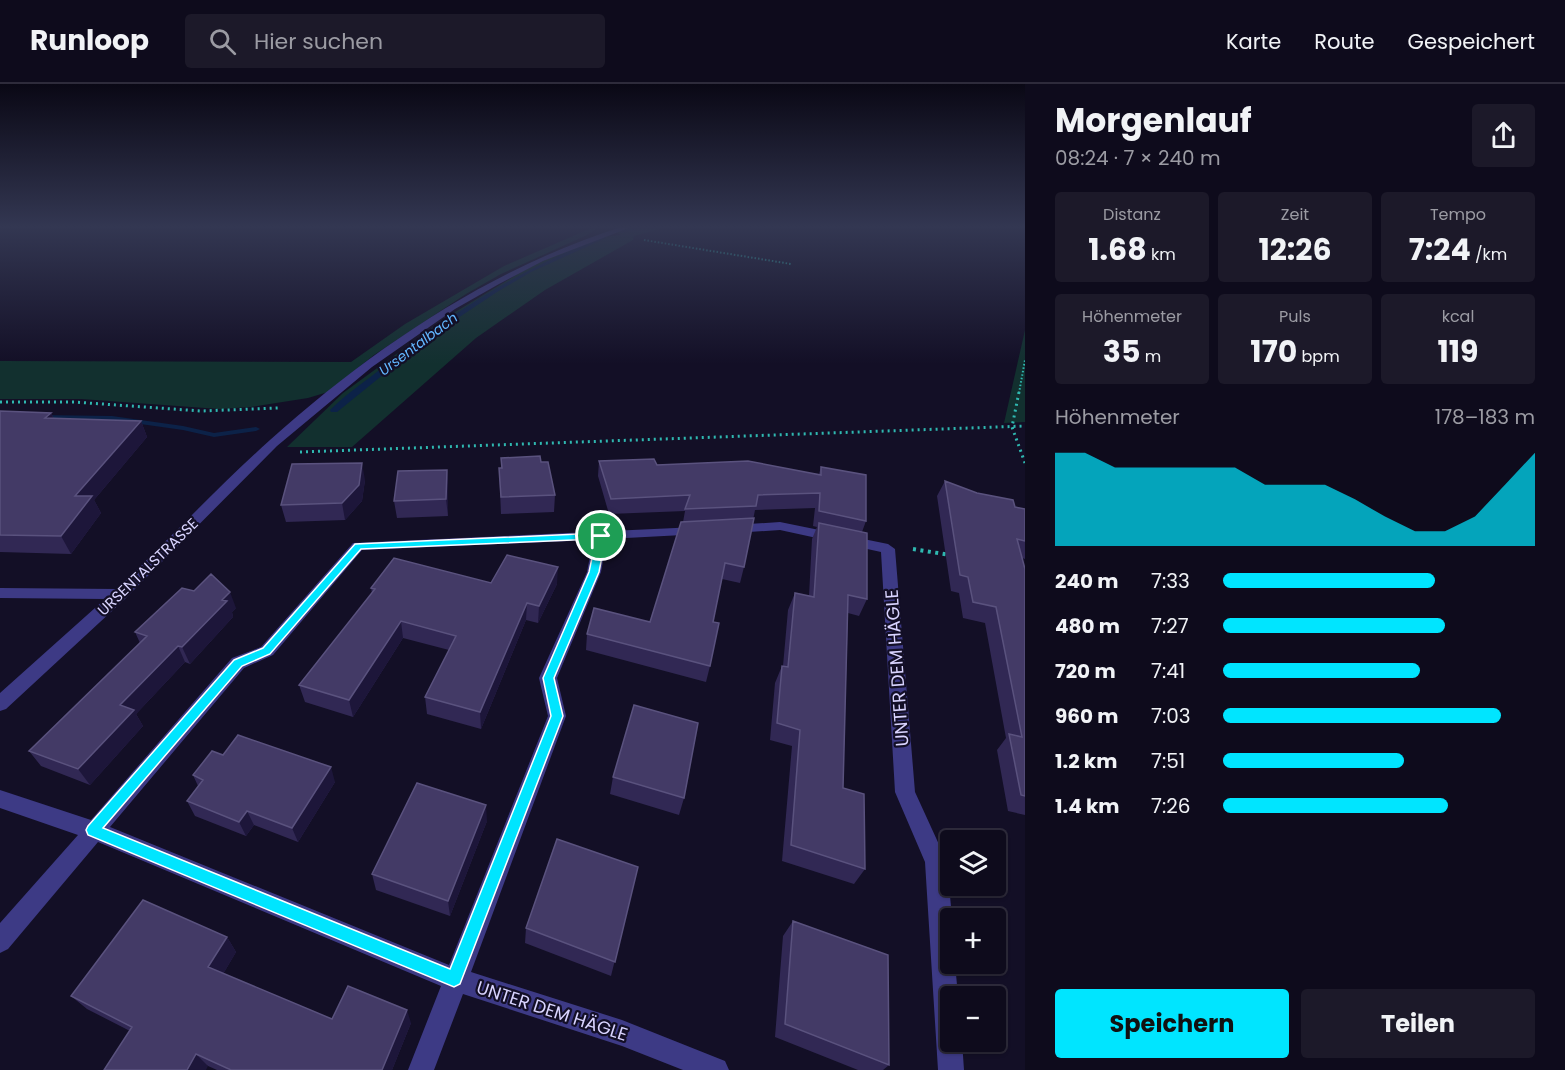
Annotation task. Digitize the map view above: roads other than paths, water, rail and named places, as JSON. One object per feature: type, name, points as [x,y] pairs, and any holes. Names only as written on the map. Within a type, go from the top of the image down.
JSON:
[{"type":"street","name":"URSENTALSTRASSE","points":[[0,704],[121,594],[292,427],[394,348],[453,308],[514,272]]},
{"type":"street","name":"UNTER DEM HÄGLE","points":[[601,536],[780,526],[888,549],[905,792],[936,862],[951,1070]]},
{"type":"street","points":[[0,941],[238,663],[267,651],[358,546],[601,536],[594,572],[548,678],[557,716],[454,979],[421,1070]]},
{"type":"street","points":[[0,593],[121,594]]},
{"type":"street","name":"UNTER DEM HÄGLE","points":[[0,799],[93,830],[454,979],[622,1033],[716,1070]]},
{"type":"waterway","name":"Ursentalbach","points":[[334,410],[429,335],[495,290],[527,272]]},
{"type":"waterway","name":"Ursentalbach","points":[[39,417],[112,418],[183,428],[214,435],[256,429]]}]
